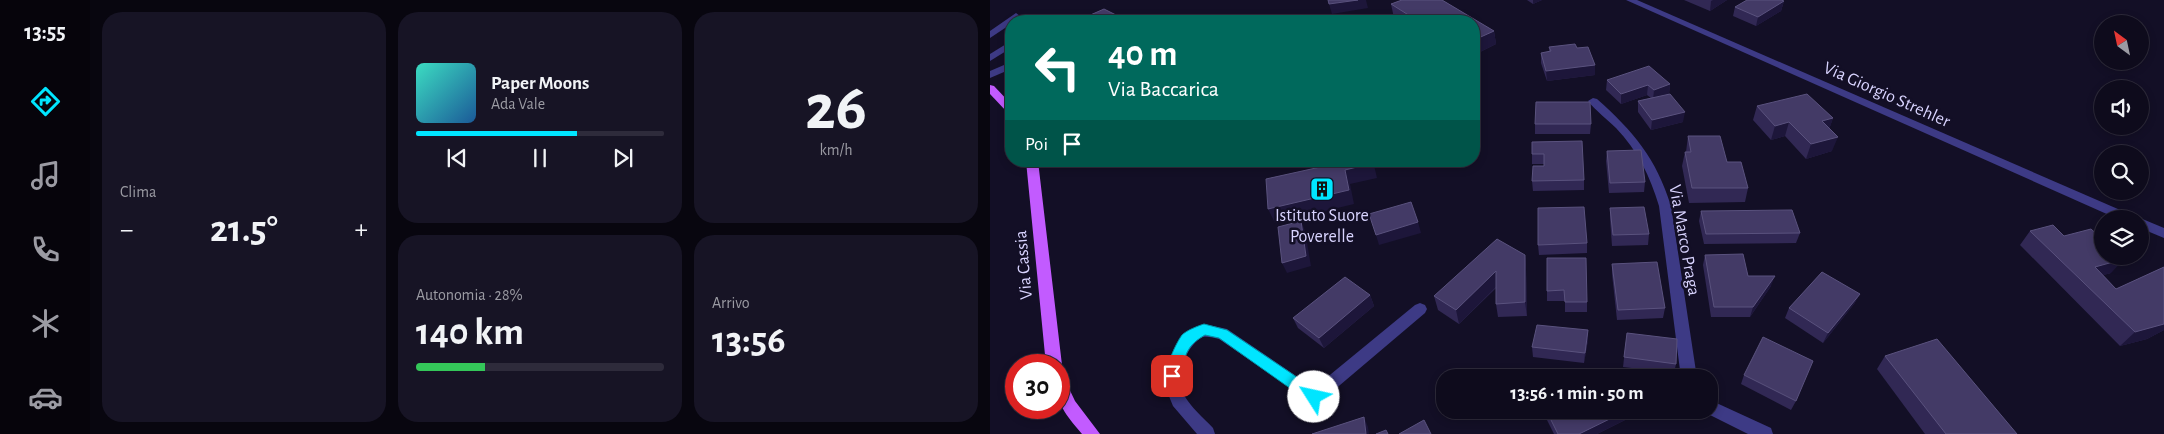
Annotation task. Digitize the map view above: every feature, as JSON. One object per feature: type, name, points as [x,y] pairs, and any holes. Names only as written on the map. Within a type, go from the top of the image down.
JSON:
[{"type":"main road","points":[[990,88],[1005,104]]},
{"type":"main road","name":"Via Cassia","points":[[1033,167],[1052,354]]},
{"type":"main road","points":[[1070,408],[1092,434]]},
{"type":"street","name":"Via Giorgio Strehler","points":[[1630,0],[2109,210]]},
{"type":"street","points":[[990,35],[1005,24]]},
{"type":"street","points":[[990,58],[1005,48]]},
{"type":"street","points":[[990,75],[1005,68]]},
{"type":"street","name":"Via Marco Praga","points":[[1593,101],[1635,140],[1657,180],[1665,206],[1687,369]]},
{"type":"street","points":[[2149,227],[2164,233]]},
{"type":"street","points":[[1207,434],[1179,401],[1172,384],[1176,361],[1188,338],[1204,330],[1222,334],[1314,397],[1420,308]]},
{"type":"street","points":[[1718,411],[1765,434]]},
{"type":"building","points":[[1328,0],[1358,0],[1329,4]]},
{"type":"building","points":[[1402,0],[1442,0],[1467,15],[1408,15],[1391,4]]},
{"type":"building","points":[[1747,0],[1784,1],[1758,17],[1735,7]]},
{"type":"building","points":[[1104,9],[1116,15],[1090,15]]},
{"type":"building","points":[[1480,23],[1494,31],[1480,37]]},
{"type":"building","points":[[1575,44],[1577,48],[1588,47],[1595,65],[1546,71],[1541,53],[1551,51],[1549,47]]},
{"type":"building","points":[[1649,66],[1670,84],[1654,90],[1648,85],[1621,94],[1607,80]]},
{"type":"building","points":[[1670,94],[1685,112],[1652,120],[1638,101]]},
{"type":"building","points":[[1807,94],[1833,118],[1822,121],[1838,137],[1811,144],[1789,122],[1775,126],[1757,106]]},
{"type":"building","points":[[1536,102],[1590,102],[1591,124],[1535,124]]},
{"type":"building","points":[[1688,136],[1720,136],[1727,162],[1741,162],[1748,188],[1692,188],[1685,152],[1691,152]]},
{"type":"building","points":[[1582,141],[1584,180],[1532,181],[1533,166],[1544,166],[1544,154],[1532,154],[1532,142]]},
{"type":"building","points":[[1641,150],[1645,182],[1610,183],[1607,151]]},
{"type":"building","points":[[1320,167],[1357,167],[1345,170],[1349,190],[1268,209],[1266,179]]},
{"type":"building","points":[[1411,202],[1418,222],[1376,235],[1369,214]]},
{"type":"building","points":[[1584,207],[1587,243],[1538,245],[1538,208]]},
{"type":"building","points":[[1644,207],[1649,234],[1613,235],[1610,208]]},
{"type":"building","points":[[1792,210],[1800,233],[1706,234],[1701,211]]},
{"type":"building","points":[[1301,221],[1306,256],[1282,263],[1278,227]]},
{"type":"building","points":[[2053,225],[2064,236],[2091,229],[2094,232],[2094,265],[2102,265],[2095,267],[2116,289],[2164,267],[2164,324],[2135,332],[2030,231]]},
{"type":"building","points":[[1497,239],[1525,255],[1525,302],[1496,304],[1496,271],[1456,310],[1434,296]]},
{"type":"building","points":[[1743,254],[1748,276],[1775,276],[1753,307],[1714,307],[1705,255]]},
{"type":"building","points":[[1547,258],[1586,258],[1587,302],[1565,302],[1564,290],[1547,291]]},
{"type":"building","points":[[1657,262],[1665,308],[1618,310],[1612,264]]},
{"type":"building","points":[[1822,272],[1860,294],[1828,333],[1789,308]]},
{"type":"building","points":[[1345,277],[1370,295],[1319,338],[1293,318]]},
{"type":"building","points":[[1537,325],[1588,330],[1585,353],[1532,347]]},
{"type":"building","points":[[1627,333],[1677,339],[1676,364],[1624,357]]},
{"type":"building","points":[[1763,337],[1813,361],[1796,401],[1744,375]]},
{"type":"building","points":[[1937,339],[2017,434],[1946,434],[1885,356]]},
{"type":"building","points":[[1364,417],[1366,434],[1312,434]]},
{"type":"building","points":[[1550,419],[1610,419],[1579,434],[1558,434]]},
{"type":"building","points":[[1424,420],[1431,434],[1399,434]]},
{"type":"building","points":[[1386,430],[1388,434],[1376,434]]},
{"type":"place","name":"Istituto Suore Poverelle","points":[[1322,189]]},
{"type":"route","points":[[1172,376],[1176,361],[1188,338],[1204,330],[1222,334],[1314,397]]}]
